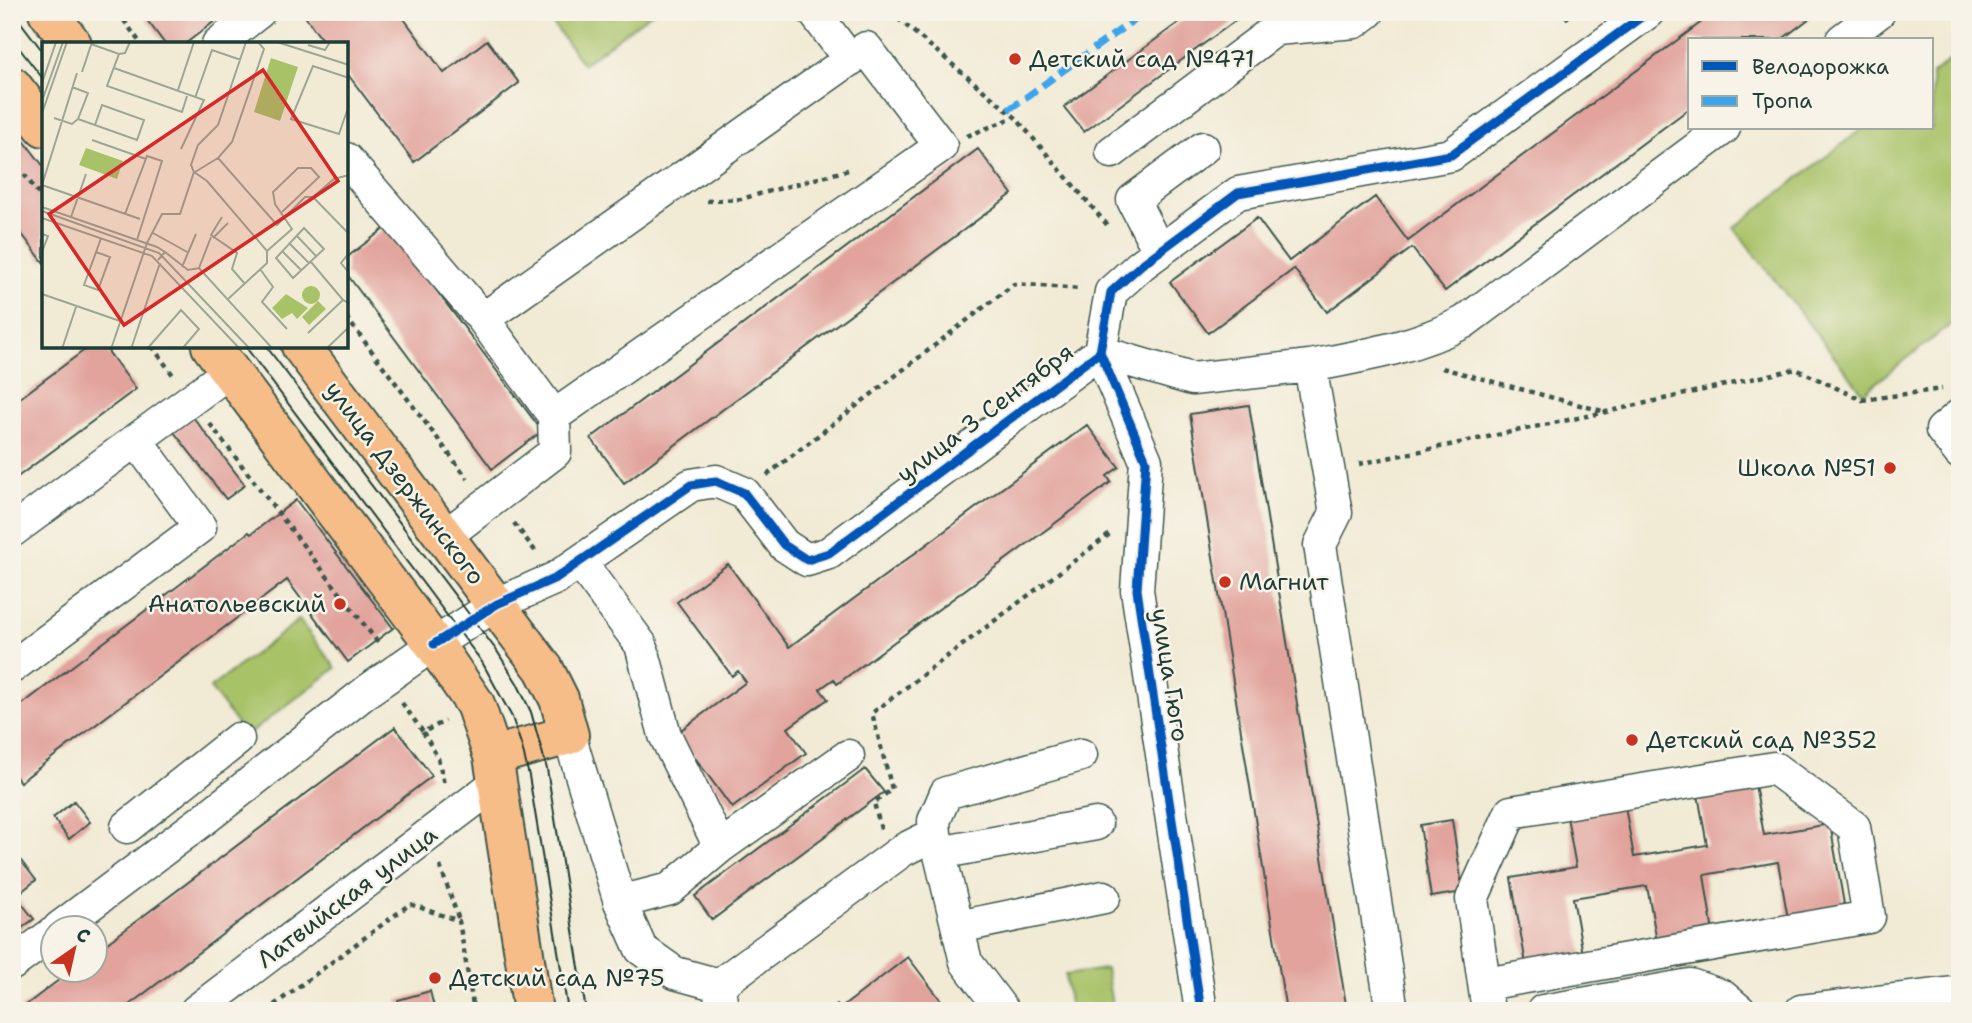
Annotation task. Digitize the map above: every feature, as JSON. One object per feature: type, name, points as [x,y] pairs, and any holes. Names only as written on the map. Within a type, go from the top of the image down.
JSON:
[{"type":"main road","points":[[48,12],[70,42]]},
{"type":"main road","points":[[12,86],[42,124]]},
{"type":"main road","name":"улица Дзержинского","points":[[303,348],[544,669],[559,699],[569,735]]},
{"type":"main road","points":[[220,359],[435,644],[475,704],[496,769],[533,1011]]},
{"type":"main road","points":[[496,769],[569,735]]},
{"type":"street","points":[[814,12],[850,60]]},
{"type":"street","points":[[1112,152],[1276,29],[1355,22],[1368,12]]},
{"type":"street","points":[[1111,292],[1150,258],[1238,193],[1451,155],[1648,12]]},
{"type":"street","points":[[1845,38],[1879,12]]},
{"type":"street","points":[[221,42],[254,21]]},
{"type":"street","points":[[483,319],[866,48],[941,146],[554,416]]},
{"type":"street","points":[[1100,352],[1192,379],[1310,366],[1384,352],[1439,335],[1464,321],[1721,130]]},
{"type":"street","points":[[1150,258],[1133,200],[1203,148]]},
{"type":"street","points":[[348,161],[483,319],[554,416],[555,452],[444,536]]},
{"type":"street","name":"улица 3 Сентября","points":[[744,493],[784,545],[807,560],[829,553],[1100,352],[1111,292]]},
{"type":"street","name":"улица Гюго","points":[[1100,352],[1146,461],[1137,590],[1201,1011]]},
{"type":"street","points":[[12,531],[191,399],[220,359]]},
{"type":"street","points":[[1310,366],[1336,513],[1320,545],[1392,1011]]},
{"type":"street","points":[[1954,402],[1942,430],[1960,453]]},
{"type":"street","points":[[12,667],[200,527],[136,440]]},
{"type":"street","points":[[79,914],[370,690],[497,604],[568,570],[691,485],[716,481],[744,493]]},
{"type":"street","points":[[568,570],[641,645],[665,735],[720,847]]},
{"type":"street","points":[[569,735],[620,902],[642,949],[674,973],[720,998],[903,850],[937,843],[1096,824]]},
{"type":"street","points":[[127,827],[238,739]]},
{"type":"street","points":[[1003,1011],[967,962],[934,821],[946,793],[1082,755]]},
{"type":"street","points":[[620,902],[670,889],[720,847],[848,756]]},
{"type":"street","points":[[1774,768],[1854,827],[1869,916],[1486,997],[1472,899],[1511,812],[1774,768]]},
{"type":"street","name":"Латвийская улица","points":[[196,1011],[496,769]]},
{"type":"street","points":[[178,785],[203,820]]},
{"type":"street","points":[[958,927],[1104,897]]},
{"type":"street","points":[[12,964],[38,944]]},
{"type":"street","points":[[1543,1011],[1690,985],[1722,996],[1740,1011]]},
{"type":"street","points":[[1801,1011],[1960,994]]},
{"type":"path","points":[[118,12],[140,42]]},
{"type":"path","points":[[890,12],[1015,117],[1150,258]]},
{"type":"path","points":[[941,146],[1015,117]]},
{"type":"path","points":[[12,158],[42,198]]},
{"type":"path","points":[[699,201],[741,199],[861,167]]},
{"type":"path","points":[[744,493],[1014,284],[1111,292]]},
{"type":"path","points":[[348,320],[487,504],[509,516],[568,570]]},
{"type":"path","points":[[153,348],[399,670]]},
{"type":"path","points":[[1436,366],[1606,412]]},
{"type":"path","points":[[1328,470],[1796,369],[1862,400],[1954,402]]},
{"type":"path","points":[[874,803],[892,789],[872,713],[1142,509]]},
{"type":"path","points":[[266,1011],[410,904],[459,921],[474,1011]]},
{"type":"green space","points":[[544,12],[653,12],[583,64]]},
{"type":"green space","points":[[1960,52],[1960,317],[1863,393],[1734,228],[1860,130],[1934,130],[1934,72]]},
{"type":"green space","points":[[299,620],[336,668],[246,736],[210,688]]},
{"type":"green space","points":[[1106,969],[1113,1011],[1070,1011],[1065,975]]},
{"type":"building","points":[[141,12],[217,12],[220,17],[188,42],[164,42]]},
{"type":"building","points":[[302,12],[399,12],[444,73],[487,40],[519,83],[414,162],[348,75],[348,42],[324,42]]},
{"type":"building","points":[[1193,12],[1247,12],[1084,132],[1064,107]]},
{"type":"building","points":[[1561,12],[1576,12],[1567,19]]},
{"type":"building","points":[[1715,12],[1818,12],[1784,38],[1688,38],[1688,109],[1445,291],[1412,248],[1327,312],[1294,269],[1208,333],[1170,282],[1257,218],[1289,261],[1375,197],[1408,241]]},
{"type":"building","points":[[12,125],[42,164],[42,260],[12,221]]},
{"type":"building","points":[[978,149],[1012,194],[624,483],[591,438]]},
{"type":"building","points":[[388,226],[542,431],[492,469],[348,276],[348,256]]},
{"type":"building","points":[[87,348],[105,348],[136,389],[12,481],[12,404]]},
{"type":"building","points":[[1249,405],[1347,1011],[1286,1011],[1190,414]]},
{"type":"building","points":[[193,417],[245,485],[226,499],[174,432]]},
{"type":"building","points":[[1087,425],[1119,467],[1107,476],[1111,482],[837,684],[834,679],[820,689],[828,699],[788,728],[806,753],[732,808],[677,733],[746,682],[738,671],[732,676],[677,602],[728,564],[789,647]]},
{"type":"building","points":[[296,500],[393,628],[348,662],[287,580],[20,782],[12,772],[12,712],[249,532],[251,534]]},
{"type":"building","points":[[395,727],[432,776],[121,1011],[18,1011],[54,984],[108,984],[108,942]]},
{"type":"building","points":[[865,769],[884,792],[712,920],[695,896]]},
{"type":"building","points":[[1754,779],[1764,835],[1830,824],[1845,910],[1788,919],[1778,862],[1704,875],[1713,933],[1657,942],[1647,886],[1573,898],[1583,954],[1526,964],[1511,878],[1576,867],[1566,811],[1624,801],[1634,857],[1707,845],[1697,789]]},
{"type":"building","points":[[74,801],[90,822],[69,839],[53,818]]},
{"type":"building","points":[[1452,820],[1463,892],[1431,897],[1420,825]]},
{"type":"building","points":[[18,857],[36,880],[16,896],[34,919],[12,935],[12,861]]},
{"type":"building","points":[[908,957],[949,1011],[829,1011],[837,1004],[841,1008]]},
{"type":"building","points":[[430,991],[435,1011],[401,1011],[398,1000]]},
{"type":"tram line","points":[[13,12],[42,50]]},
{"type":"tram line","points":[[12,39],[42,77]]},
{"type":"tram line","points":[[246,348],[482,662],[512,717],[529,776],[568,1011]]},
{"type":"tram line","points":[[268,348],[497,651],[531,712],[547,769],[586,1011]]},
{"type":"marked path","points":[[1008,110],[1145,12]]},
{"type":"cycle path","points":[[434,644],[497,604],[556,578],[691,485],[716,481],[744,493],[784,545],[807,560],[829,553],[1100,352],[1111,292],[1141,265],[1238,193],[1451,155],[1648,12]]},
{"type":"cycle path","points":[[1100,352],[1146,461],[1137,590],[1201,1011]]},
{"type":"place","name":"Детский сад №471","points":[[1015,59]]},
{"type":"place","name":"Школа №51","points":[[1890,468]]},
{"type":"place","name":"Магнит","points":[[1225,582]]},
{"type":"place","name":"Анатольевский","points":[[340,604]]},
{"type":"place","name":"Детский сад №352","points":[[1632,740]]},
{"type":"place","name":"Детский сад №75","points":[[435,978]]}]
